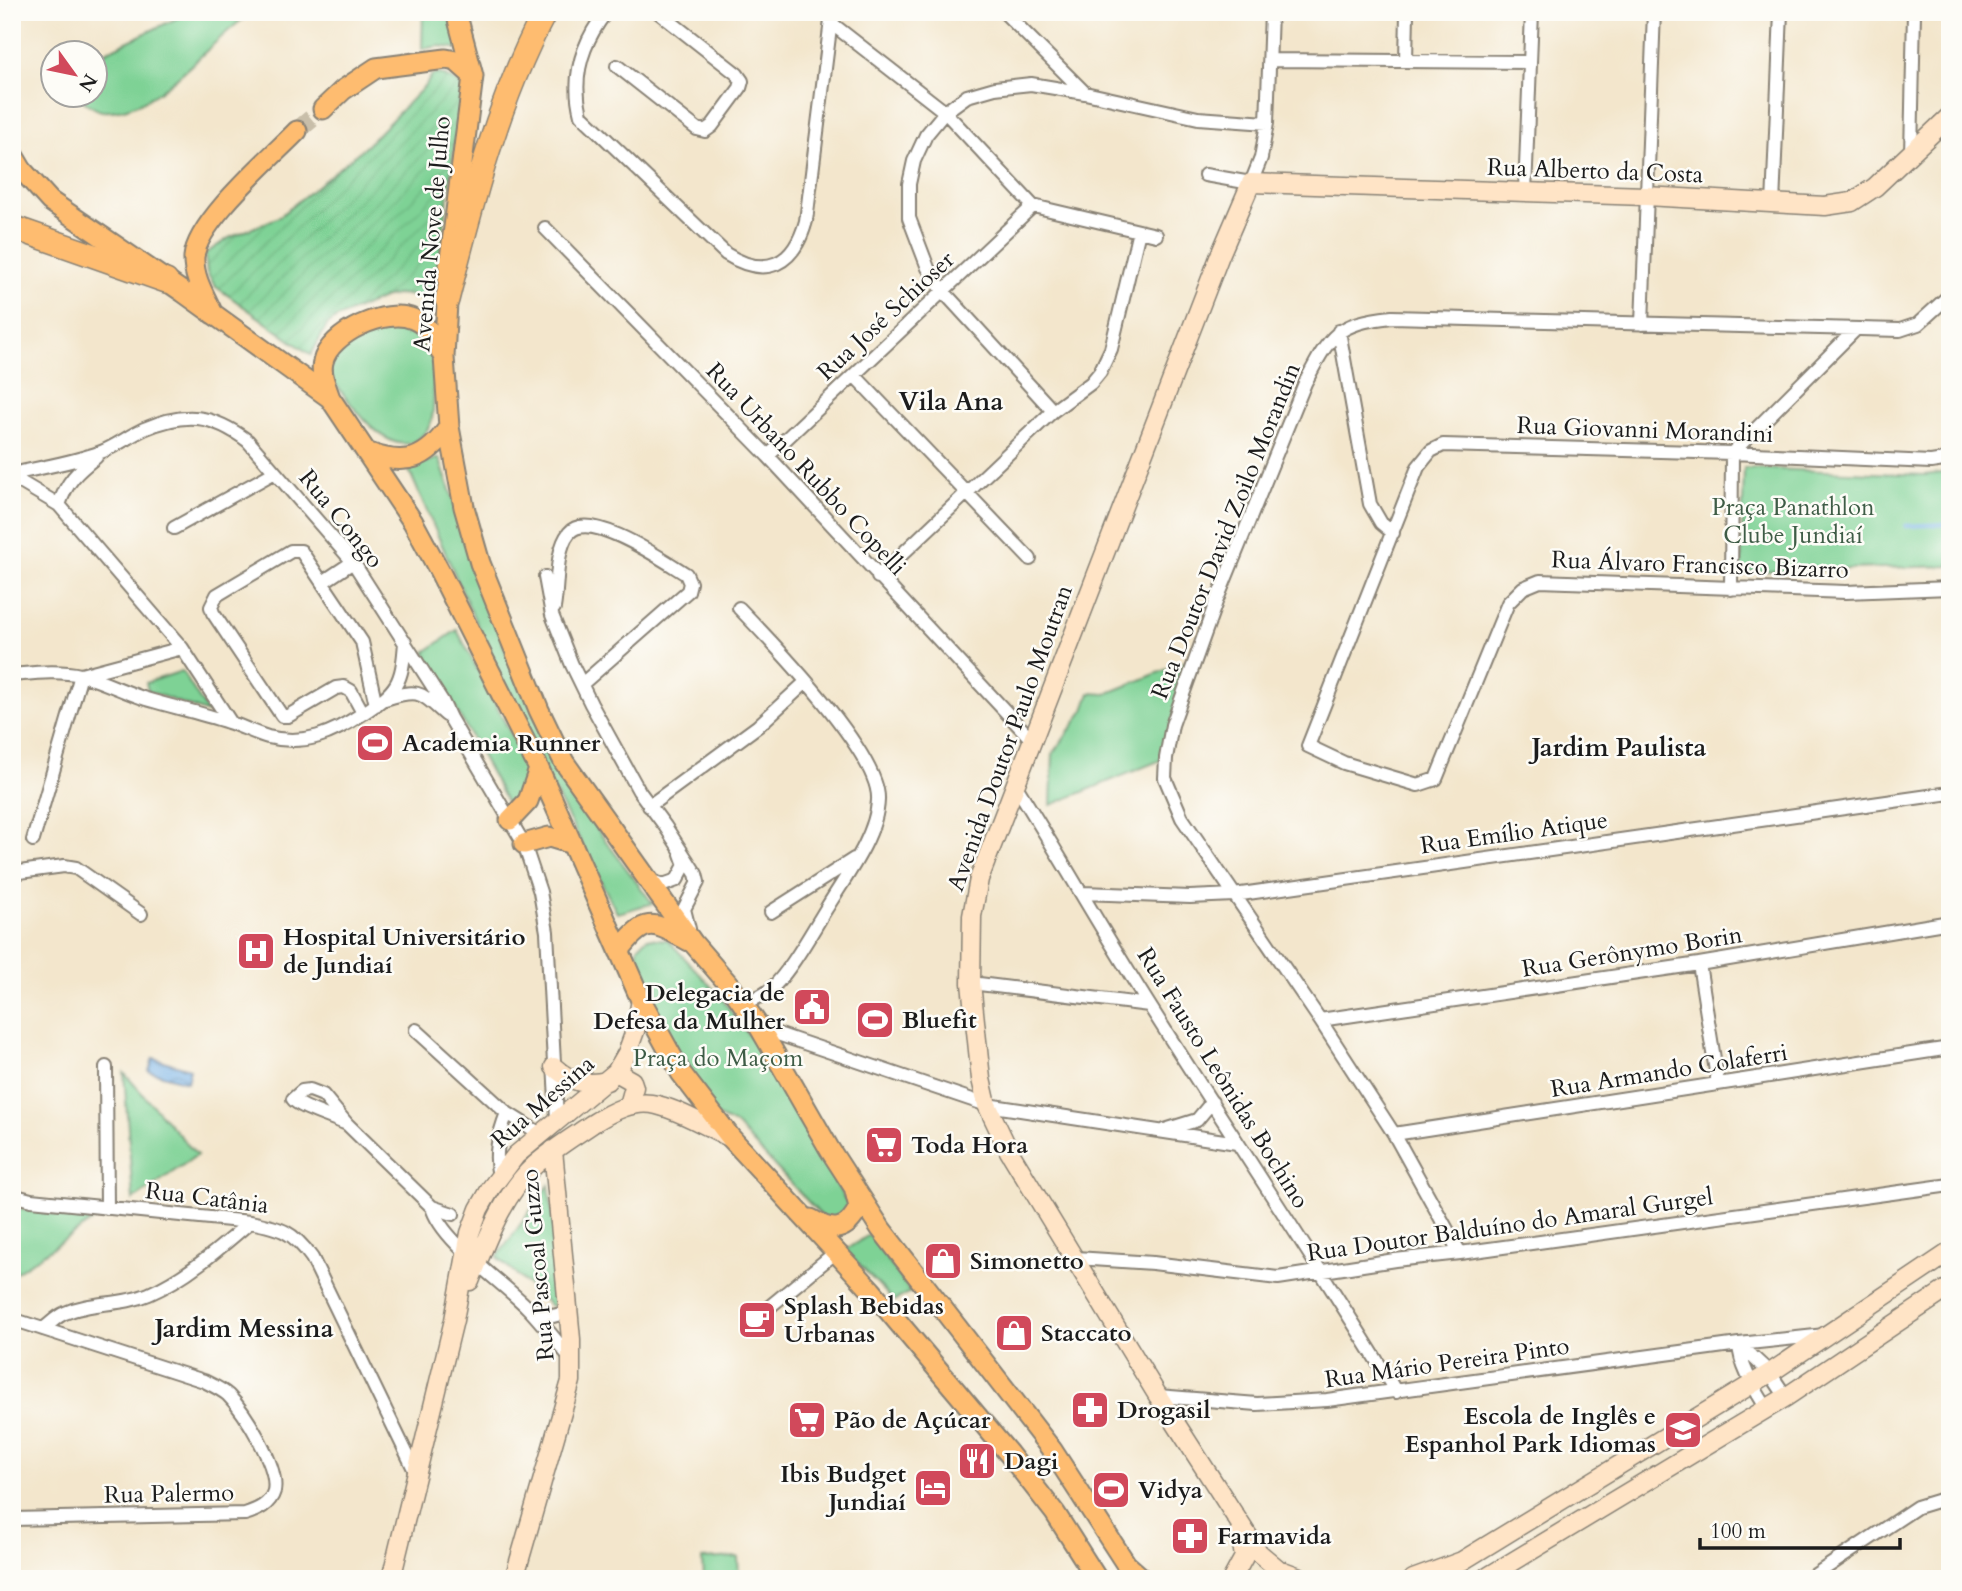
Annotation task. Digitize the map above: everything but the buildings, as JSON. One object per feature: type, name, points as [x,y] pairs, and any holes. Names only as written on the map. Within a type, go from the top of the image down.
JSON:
[{"type":"highway","points":[[447,300],[468,216],[492,139],[529,41],[545,12]]},
{"type":"highway","points":[[12,227],[166,281]]},
{"type":"main road","points":[[456,12],[473,76]]},
{"type":"main road","points":[[323,109],[343,90],[376,68],[446,59],[456,61],[473,76]]},
{"type":"main road","name":"Avenida Nove de Julho","points":[[473,76],[454,218],[447,300],[444,357],[449,427],[464,507],[480,563],[539,710],[564,762],[693,943],[732,987],[760,1028],[855,1191],[956,1328],[1052,1450],[1126,1564],[1143,1579]]},
{"type":"main road","points":[[214,315],[195,271],[194,256],[198,244],[218,212],[297,131]]},
{"type":"main road","points":[[12,153],[22,170],[50,201],[330,398]]},
{"type":"main road","points":[[444,357],[434,336],[416,320],[406,316],[380,318],[343,334],[330,345],[323,359],[321,372],[330,398],[369,453],[440,572],[538,769],[641,1000],[681,1073],[731,1138],[836,1252],[1009,1454],[1055,1513],[1097,1579]]},
{"type":"main road","points":[[369,453],[387,459],[402,460],[421,456],[431,449],[449,427]]},
{"type":"main road","points":[[510,821],[528,800],[538,769]]},
{"type":"main road","points":[[524,844],[549,837],[572,844]]},
{"type":"main road","points":[[619,951],[636,929],[649,924],[663,927],[693,943]]},
{"type":"main road","points":[[801,1213],[822,1226],[835,1230],[852,1219],[859,1207],[855,1191]]},
{"type":"street","points":[[606,12],[586,44],[578,71],[576,95],[581,115],[726,254],[740,263],[765,267],[775,265],[794,251],[806,221],[831,18]]},
{"type":"street","points":[[617,66],[697,129],[705,131],[712,126],[740,88],[742,81],[737,74],[658,12]]},
{"type":"street","points":[[1004,12],[1085,93]]},
{"type":"street","points":[[1251,183],[1261,158],[1267,123],[1271,12]]},
{"type":"street","points":[[1406,61],[1407,12]]},
{"type":"street","points":[[1525,192],[1532,12]]},
{"type":"street","points":[[1642,324],[1654,12]]},
{"type":"street","points":[[1773,205],[1781,12]]},
{"type":"street","points":[[1910,156],[1914,12]]},
{"type":"street","points":[[831,18],[945,112],[1033,206],[1156,235]]},
{"type":"street","points":[[1270,60],[1530,62]]},
{"type":"street","points":[[1053,411],[943,290],[928,268],[909,218],[909,184],[914,161],[926,135],[945,112],[967,96],[995,88],[1031,85],[1085,93],[1198,118],[1267,123]]},
{"type":"street","name":"Rua Alberto da Costa","points":[[1205,176],[1251,183],[1646,196],[1825,206],[1852,202],[1875,187],[1950,116]]},
{"type":"street","name":"Avenida Doutor Paulo Moutran","points":[[1251,183],[1220,255],[979,879],[972,916],[971,983],[981,1079],[987,1105],[1009,1151],[1237,1521],[1266,1560],[1278,1569],[1306,1579]]},
{"type":"street","name":"Rua José Schioser","points":[[768,456],[1033,206]]},
{"type":"street","name":"Rua Urbano Rubbo Copelli","points":[[545,228],[768,456],[1033,741]]},
{"type":"street","points":[[878,577],[1053,411],[1091,383],[1107,361],[1139,232]]},
{"type":"street","points":[[1392,533],[1381,523],[1370,505],[1339,331],[1363,320],[1392,317],[1900,330],[1918,324],[1950,295]]},
{"type":"street","points":[[1731,589],[1732,453],[1855,330]]},
{"type":"street","name":"Rua Doutor David Zoilo Morandin","points":[[1339,331],[1322,352],[1306,383],[1216,602],[1170,730],[1166,778],[1182,818],[1394,1134],[1460,1253]]},
{"type":"street","points":[[853,375],[1030,559]]},
{"type":"street","name":"Rua Congo","points":[[12,476],[104,451],[143,430],[172,419],[195,417],[215,420],[248,441],[353,562],[442,701],[524,844],[540,892],[547,932],[557,1119]]},
{"type":"street","name":"Rua Giovanni Morandini","points":[[1392,533],[1418,467],[1431,451],[1443,445],[1931,462],[1950,459]]},
{"type":"street","points":[[59,505],[66,485],[79,470],[104,451]]},
{"type":"street","points":[[174,528],[275,472]]},
{"type":"street","points":[[12,476],[59,505],[182,648],[231,723]]},
{"type":"street","points":[[552,615],[562,549],[569,533],[577,527],[597,527],[633,542],[686,574],[690,583],[688,591],[582,684]]},
{"type":"street","name":"Rua Álvaro Francisco Bizarro","points":[[1392,533],[1308,747],[1344,763],[1418,785],[1436,779],[1508,603],[1524,588],[1540,581],[1846,592],[1950,588]]},
{"type":"street","points":[[363,713],[351,691],[344,687],[336,688],[288,716],[282,716],[213,613],[211,607],[218,595],[295,550],[305,554],[362,642],[381,702]]},
{"type":"street","points":[[323,582],[353,562]]},
{"type":"street","points":[[545,577],[552,615],[582,684],[622,764],[696,874],[698,881],[684,909],[693,943]]},
{"type":"street","points":[[739,608],[806,681],[858,749],[877,786],[877,813],[858,856],[777,983],[768,992],[743,1004]]},
{"type":"street","points":[[381,702],[397,685],[402,673],[405,642]]},
{"type":"street","points":[[81,675],[182,648]]},
{"type":"street","points":[[12,675],[53,672],[81,675],[145,698],[286,740],[332,733],[381,702],[406,692],[418,692],[450,718]]},
{"type":"street","points":[[33,840],[81,675]]},
{"type":"street","points":[[649,806],[758,726],[806,681]]},
{"type":"street","name":"Rua Fausto Leônidas Bochino","points":[[1016,786],[1149,1006],[1323,1271],[1396,1392]]},
{"type":"street","name":"Rua Emílio Atique","points":[[1083,893],[1190,897],[1234,895],[1950,793]]},
{"type":"street","points":[[646,879],[663,885],[677,880],[685,865],[679,847]]},
{"type":"street","points":[[771,912],[858,856]]},
{"type":"street","points":[[12,873],[64,866],[76,868],[141,914]]},
{"type":"street","name":"Rua Gerônymo Borin","points":[[1320,1020],[1699,964],[1950,922]]},
{"type":"street","points":[[1699,964],[1718,1084]]},
{"type":"street","points":[[971,983],[1149,1006]]},
{"type":"street","name":"Rua Messina","points":[[472,1258],[470,1233],[479,1209],[499,1177],[516,1154],[539,1133],[611,1076],[631,1042],[641,1000]]},
{"type":"street","points":[[760,1028],[987,1105],[1237,1143]]},
{"type":"street","points":[[416,1030],[507,1114],[539,1133]]},
{"type":"street","name":"Rua Armando Colaferri","points":[[1394,1134],[1950,1048]]},
{"type":"street","points":[[106,1067],[107,1208]]},
{"type":"street","points":[[554,1067],[572,1080],[583,1084],[611,1076],[632,1081],[634,1087],[629,1105],[656,1104],[731,1138]]},
{"type":"street","points":[[1158,1132],[1197,1120],[1212,1102]]},
{"type":"street","name":"Rua Messina","points":[[391,1579],[454,1320],[472,1258],[517,1186],[533,1166],[601,1119],[629,1105]]},
{"type":"street","points":[[499,1177],[495,1157],[500,1131],[507,1114]]},
{"type":"street","points":[[347,1124],[432,1207],[453,1214],[479,1209]]},
{"type":"street","name":"Rua Pascoal Guzzo","points":[[514,1579],[571,1381],[572,1360],[553,1150]]},
{"type":"street","name":"Rua Doutor Balduíno do Amaral Gurgel","points":[[1076,1258],[1261,1277],[1295,1277],[1395,1260],[1950,1185]]},
{"type":"street","name":"Rua Catânia","points":[[12,1195],[31,1200],[250,1222],[273,1226],[292,1235],[312,1258],[417,1476]]},
{"type":"street","points":[[432,1207],[434,1216],[447,1233],[530,1310],[572,1360]]},
{"type":"street","points":[[447,1233],[447,1226],[453,1214]]},
{"type":"street","points":[[43,1329],[62,1314],[82,1307],[130,1300],[149,1294],[222,1246],[250,1222]]},
{"type":"street","points":[[768,1308],[836,1252]]},
{"type":"street","points":[[1413,1579],[1462,1561],[1770,1373],[1950,1252]]},
{"type":"street","points":[[1483,1579],[1767,1409],[1950,1287]]},
{"type":"street","points":[[530,1310],[553,1316],[568,1312]]},
{"type":"street","name":"Rua Palermo","points":[[12,1319],[204,1381],[226,1394],[254,1430],[271,1467],[274,1490],[266,1504],[245,1514],[12,1519]]},
{"type":"street","name":"Rua Mário Pereira Pinto","points":[[1158,1396],[1287,1404],[1825,1335]]},
{"type":"street","points":[[1739,1344],[1770,1373],[1786,1397]]},
{"type":"street","points":[[1739,1344],[1740,1354],[1752,1383],[1767,1409]]},
{"type":"street","points":[[1809,1579],[1917,1507],[1950,1497]]},
{"type":"street","points":[[1233,1579],[1244,1557],[1244,1544],[1237,1521]]},
{"type":"green space","points":[[190,12],[253,12],[163,89],[123,109],[102,111],[93,108],[108,108],[108,51]]},
{"type":"green space","points":[[423,12],[452,12],[460,49],[440,46],[422,49]]},
{"type":"green space","points":[[441,74],[462,85],[435,299],[400,294],[383,298],[337,318],[327,325],[311,355],[215,286],[207,273],[205,254],[229,238],[279,217],[366,146],[426,85],[432,75]]},
{"type":"green space","points":[[404,321],[432,342],[434,391],[429,427],[417,440],[405,444],[380,434],[329,376],[336,355],[353,339],[370,328]]},
{"type":"green space","points":[[439,458],[507,655],[539,727],[578,804],[653,904],[617,913],[522,727],[408,468]]},
{"type":"green space","name":"Praça Panathlon Clube Jundiaí","points":[[1744,468],[1925,475],[1950,472],[1950,566],[1741,572]]},
{"type":"green space","points":[[457,630],[529,769],[525,792],[516,803],[507,803],[425,652]]},
{"type":"green space","points":[[1197,657],[1166,758],[1051,805],[1053,754],[1084,710],[1090,693],[1106,694]]},
{"type":"green space","points":[[182,671],[208,713],[148,691],[146,683]]},
{"type":"green space","name":"Praça do Maçom","points":[[647,938],[668,940],[719,995],[756,1045],[850,1208],[831,1226],[736,1125],[714,1115],[653,1007],[637,958],[638,947]]},
{"type":"green space","points":[[124,1073],[197,1155],[133,1200]]},
{"type":"green space","points":[[549,1185],[562,1304],[551,1306],[497,1257]]},
{"type":"green space","points":[[13,1207],[92,1221],[12,1275]]},
{"type":"green space","points":[[869,1235],[911,1292],[894,1301],[845,1250]]},
{"type":"green space","points":[[738,1557],[739,1579],[703,1579],[702,1559]]},
{"type":"water","points":[[153,1058],[190,1069],[187,1082],[149,1071]]},
{"type":"waterway","points":[[1905,526],[1950,524]]},
{"type":"tunnel","points":[[297,131],[323,109]]},
{"type":"place","name":"Academia Runner","points":[[375,743]]},
{"type":"place","name":"Hospital Universitário de Jundiaí","points":[[256,951]]},
{"type":"place","name":"Delegacia de Defesa da Mulher","points":[[812,1007]]},
{"type":"place","name":"Bluefit","points":[[875,1020]]},
{"type":"place","name":"Toda Hora","points":[[884,1145]]},
{"type":"place","name":"Simonetto","points":[[943,1261]]},
{"type":"place","name":"Splash Bebidas Urbanas","points":[[757,1320]]},
{"type":"place","name":"Staccato","points":[[1014,1333]]},
{"type":"place","name":"Drogasil","points":[[1090,1410]]},
{"type":"place","name":"Pão de Açúcar","points":[[807,1420]]},
{"type":"place","name":"Escola de Inglês e Espanhol Park Idiomas","points":[[1683,1430]]},
{"type":"place","name":"Dagi","points":[[977,1461]]},
{"type":"place","name":"Ibis Budget Jundiaí","points":[[933,1488]]},
{"type":"place","name":"Vidya","points":[[1111,1490]]},
{"type":"place","name":"Farmavida","points":[[1190,1536]]},
{"type":"district","name":"Vila Ana","points":[[951,401]]},
{"type":"district","name":"Jardim Paulista","points":[[1619,747]]},
{"type":"district","name":"Jardim Messina","points":[[244,1328]]}]
